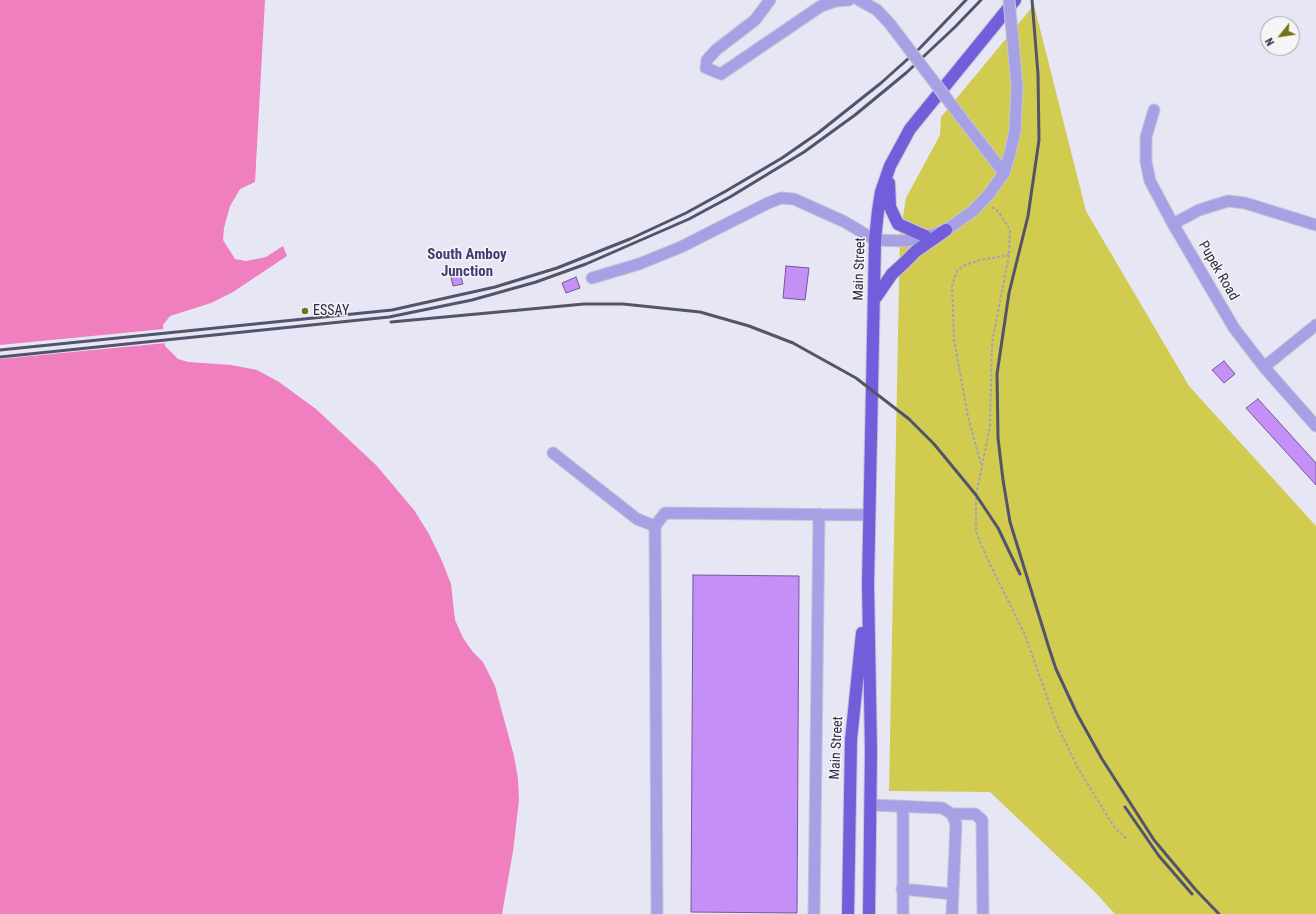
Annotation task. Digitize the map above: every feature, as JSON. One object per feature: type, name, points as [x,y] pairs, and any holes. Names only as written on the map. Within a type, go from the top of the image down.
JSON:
[{"type":"main road","name":"Main Street","points":[[869,914],[871,805],[868,584],[869,515],[875,240],[881,192],[890,166],[920,114],[1015,0]]},
{"type":"main road","points":[[890,166],[888,198],[892,214],[898,224],[925,236]]},
{"type":"main road","points":[[874,300],[892,274],[916,251],[946,230]]},
{"type":"main road","name":"Main Street","points":[[848,914],[851,740],[868,584]]},
{"type":"street","points":[[770,0],[755,20],[716,50],[707,60],[706,68],[721,74],[820,6],[836,1],[850,0]]},
{"type":"street","points":[[859,0],[877,10],[890,24],[1004,173]]},
{"type":"street","points":[[592,278],[639,264],[681,247],[781,198],[794,198],[845,222],[875,240],[904,240],[925,236],[946,230],[964,218],[983,200],[1004,173],[1015,131],[1017,86],[1009,0]]},
{"type":"street","name":"Pupek Road","points":[[1154,110],[1146,138],[1147,162],[1150,181],[1173,224],[1234,328],[1264,367],[1316,426]]},
{"type":"street","points":[[1173,224],[1199,210],[1228,201],[1245,203],[1316,225]]},
{"type":"street","points":[[1264,367],[1316,325]]},
{"type":"street","points":[[554,453],[638,519],[655,526]]},
{"type":"street","points":[[657,914],[655,526],[665,513],[869,515]]},
{"type":"street","points":[[814,914],[819,514]]},
{"type":"street","points":[[871,805],[942,808],[952,814],[975,814],[982,820],[983,914]]},
{"type":"street","points":[[903,806],[903,914]]},
{"type":"street","points":[[952,814],[956,824],[952,914]]},
{"type":"street","points":[[902,889],[953,894]]},
{"type":"path","points":[[983,200],[999,212],[1010,230],[1009,255],[992,343],[990,427],[981,465],[976,505],[976,532],[983,550],[1025,635],[1057,725],[1078,768],[1114,827],[1127,839]]},
{"type":"path","points":[[981,465],[968,417],[954,339],[952,286],[957,271],[965,265],[980,260],[1009,255]]},
{"type":"shaded area","points":[[0,0],[265,0],[255,182],[240,189],[230,206],[224,228],[223,240],[235,259],[246,261],[266,257],[283,246],[287,256],[233,292],[211,303],[170,316],[163,325],[165,346],[178,359],[188,362],[231,365],[257,370],[279,382],[316,409],[376,465],[414,510],[429,534],[451,584],[455,620],[463,638],[473,652],[483,662],[495,686],[514,756],[518,779],[519,800],[513,851],[502,914],[0,914]]},
{"type":"shaded area","points":[[1034,5],[1086,211],[1189,386],[1316,526],[1316,914],[1115,914],[1094,891],[990,792],[889,791],[900,234],[906,198],[940,135],[941,117]]},
{"type":"pier","points":[[164,329],[166,343],[0,359],[0,345]]},
{"type":"building","points":[[786,266],[809,268],[805,300],[783,298]]},
{"type":"building","points":[[460,274],[463,284],[453,286],[451,277]]},
{"type":"building","points":[[576,277],[580,288],[566,293],[562,283]]},
{"type":"building","points":[[1224,361],[1235,374],[1224,383],[1212,370]]},
{"type":"building","points":[[1258,399],[1316,463],[1316,485],[1246,408]]},
{"type":"building","points":[[693,575],[799,576],[797,913],[691,912]]},
{"type":"railway","points":[[0,350],[392,310],[495,287],[557,268],[630,239],[686,213],[782,158],[818,133],[881,83],[920,48],[966,0]]},
{"type":"railway","points":[[0,357],[389,317],[472,300],[536,282],[586,264],[689,219],[730,197],[804,152],[855,115],[906,73],[955,27],[981,0]]},
{"type":"railway","points":[[1032,0],[1038,74],[1039,140],[1028,216],[1009,293],[997,374],[998,438],[1010,522],[1056,669],[1077,714],[1102,759],[1154,840],[1195,889],[1219,914]]},
{"type":"railway","points":[[391,322],[584,304],[623,304],[700,312],[749,326],[793,343],[856,378],[909,419],[934,444],[976,495],[998,528],[1020,574]]},
{"type":"railway","points":[[1125,807],[1159,856],[1192,894]]},
{"type":"place","name":"ESSAY","points":[[305,311]]},
{"type":"district","name":"South Amboy Junction","points":[[467,264]]}]
